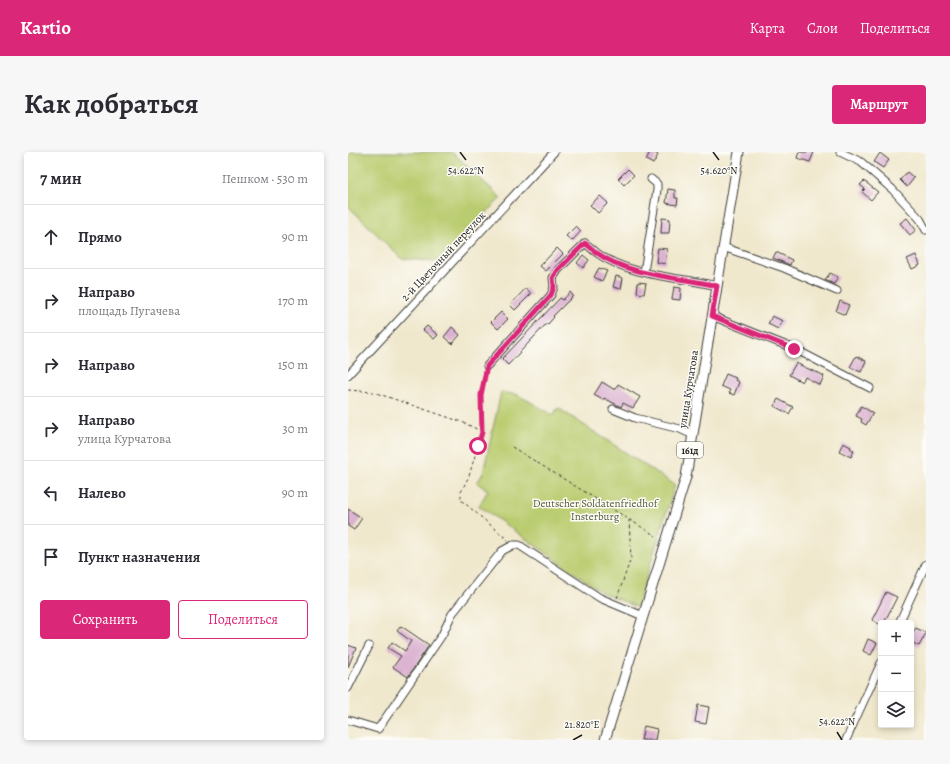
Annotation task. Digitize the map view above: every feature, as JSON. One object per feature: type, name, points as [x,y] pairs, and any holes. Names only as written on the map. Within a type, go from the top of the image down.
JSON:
[{"type":"main road","name":"улица Курчатова","points":[[606,740],[686,477],[738,152]]},
{"type":"street","name":"2-й Цветочный переулок","points":[[348,375],[554,152]]},
{"type":"street","points":[[840,152],[861,162],[892,189],[920,219],[926,230]]},
{"type":"street","points":[[644,272],[657,190],[657,184],[652,179]]},
{"type":"street","points":[[487,366],[551,295],[554,287],[553,278],[558,270],[585,243],[597,253],[615,264],[644,272],[717,286]]},
{"type":"street","points":[[723,247],[784,268],[837,291]]},
{"type":"street","points":[[712,316],[794,349],[870,388]]},
{"type":"street","points":[[613,409],[635,418],[680,429],[692,435]]},
{"type":"street","points":[[348,720],[378,729],[442,635],[452,614],[502,551],[513,545],[519,545],[600,598],[643,616]]},
{"type":"street","points":[[900,620],[926,564]]},
{"type":"street","points":[[348,688],[369,646]]},
{"type":"street","points":[[846,740],[878,670]]},
{"type":"path","points":[[487,366],[481,395],[482,432],[469,476],[461,492],[461,500],[513,545]]},
{"type":"path","points":[[348,390],[373,392],[462,422],[482,432]]},
{"type":"path","points":[[512,447],[656,536]]},
{"type":"path","points":[[615,604],[631,558],[629,520]]},
{"type":"green space","points":[[348,152],[452,152],[501,198],[438,261],[402,259],[348,206]]},
{"type":"green space","name":"Deutscher Soldatenfriedhof Insterburg","points":[[501,392],[518,395],[553,415],[558,408],[675,485],[637,607],[603,593],[479,506],[488,490],[477,483],[483,473]]},
{"type":"building","points":[[650,152],[654,152],[658,155],[653,164],[646,160]]},
{"type":"building","points":[[799,152],[814,152],[810,162],[797,158]]},
{"type":"building","points":[[880,153],[889,160],[883,168],[874,162]]},
{"type":"building","points":[[628,169],[634,175],[624,185],[618,179]]},
{"type":"building","points":[[907,172],[914,178],[907,187],[900,180]]},
{"type":"building","points":[[864,181],[878,192],[871,200],[862,192],[865,189],[860,185]]},
{"type":"building","points":[[668,189],[675,190],[675,198],[678,198],[677,205],[666,203]]},
{"type":"building","points":[[600,196],[608,203],[598,213],[590,205]]},
{"type":"building","points":[[662,218],[670,219],[669,233],[661,233]]},
{"type":"building","points":[[907,218],[916,230],[910,235],[900,223]]},
{"type":"building","points":[[576,226],[581,231],[572,241],[566,236]]},
{"type":"building","points":[[557,248],[563,254],[546,271],[540,266]]},
{"type":"building","points":[[658,248],[667,249],[665,264],[656,262]]},
{"type":"building","points":[[776,252],[792,260],[790,265],[773,258]]},
{"type":"building","points":[[583,255],[589,260],[583,268],[577,263]]},
{"type":"building","points":[[916,255],[920,265],[912,269],[907,259]]},
{"type":"building","points":[[599,268],[607,271],[602,281],[594,277]]},
{"type":"building","points":[[830,273],[838,277],[834,284],[825,280]]},
{"type":"building","points":[[616,276],[623,278],[621,289],[613,287]]},
{"type":"building","points":[[638,282],[646,283],[644,294],[637,293]]},
{"type":"building","points":[[674,287],[681,288],[680,300],[672,299]]},
{"type":"building","points":[[526,288],[531,294],[515,310],[510,305]]},
{"type":"building","points":[[570,292],[573,296],[508,365],[502,359],[560,298],[563,300]]},
{"type":"building","points":[[840,301],[849,305],[845,315],[836,311]]},
{"type":"building","points":[[501,312],[508,319],[498,329],[491,322]]},
{"type":"building","points":[[772,316],[783,321],[778,329],[768,324]]},
{"type":"building","points":[[427,326],[438,335],[434,339],[423,330]]},
{"type":"building","points":[[452,327],[460,335],[452,344],[444,337]]},
{"type":"building","points":[[856,356],[866,361],[861,372],[850,367]]},
{"type":"building","points":[[796,363],[824,376],[820,385],[805,377],[802,382],[789,375]]},
{"type":"building","points":[[726,374],[736,378],[735,380],[739,382],[734,395],[729,393],[730,390],[721,386]]},
{"type":"building","points":[[602,382],[615,390],[618,384],[640,397],[633,408],[623,403],[621,407],[604,398],[603,400],[594,395]]},
{"type":"building","points":[[778,399],[793,407],[789,414],[774,406]]},
{"type":"building","points":[[861,406],[873,413],[866,425],[861,422],[862,419],[856,416]]},
{"type":"building","points":[[843,443],[851,447],[850,448],[854,451],[851,457],[839,451]]},
{"type":"building","points":[[348,509],[362,518],[354,530],[348,526]]},
{"type":"building","points":[[886,592],[897,597],[886,620],[878,620],[878,623],[872,620]]},
{"type":"building","points":[[401,626],[429,645],[408,677],[393,667],[401,656],[388,648],[392,642],[405,651],[411,641],[397,631]]},
{"type":"building","points":[[916,628],[926,633],[919,646],[914,644],[914,631]]},
{"type":"building","points":[[868,639],[877,643],[871,655],[863,651]]},
{"type":"building","points":[[348,645],[356,648],[348,667]]},
{"type":"building","points":[[698,705],[709,707],[706,724],[695,722]]},
{"type":"building","points":[[644,726],[657,729],[655,740],[641,740]]},
{"type":"route","points":[[478,446],[482,432],[481,395],[487,366],[551,295],[554,287],[553,278],[558,270],[585,243],[597,253],[615,264],[661,276],[717,286],[712,316],[794,349]]}]
